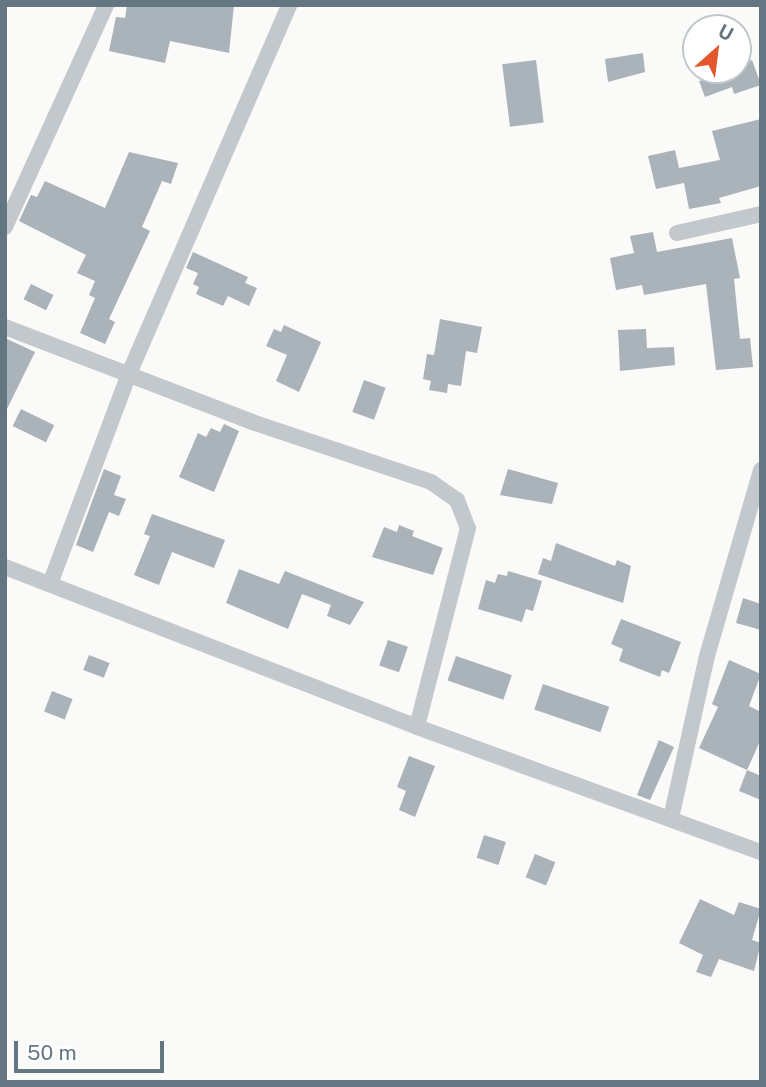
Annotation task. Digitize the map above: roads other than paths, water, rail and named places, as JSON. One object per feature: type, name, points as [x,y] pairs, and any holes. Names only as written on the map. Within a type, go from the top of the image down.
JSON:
[{"type":"street","points":[[5,227],[106,5]]},
{"type":"street","points":[[50,584],[128,376],[289,5]]},
{"type":"street","points":[[677,233],[761,214]]},
{"type":"street","points":[[5,327],[128,376],[431,482],[457,500],[468,528],[417,727]]},
{"type":"street","points":[[671,818],[707,656],[761,470]]},
{"type":"street","points":[[5,567],[417,727],[761,852]]}]
